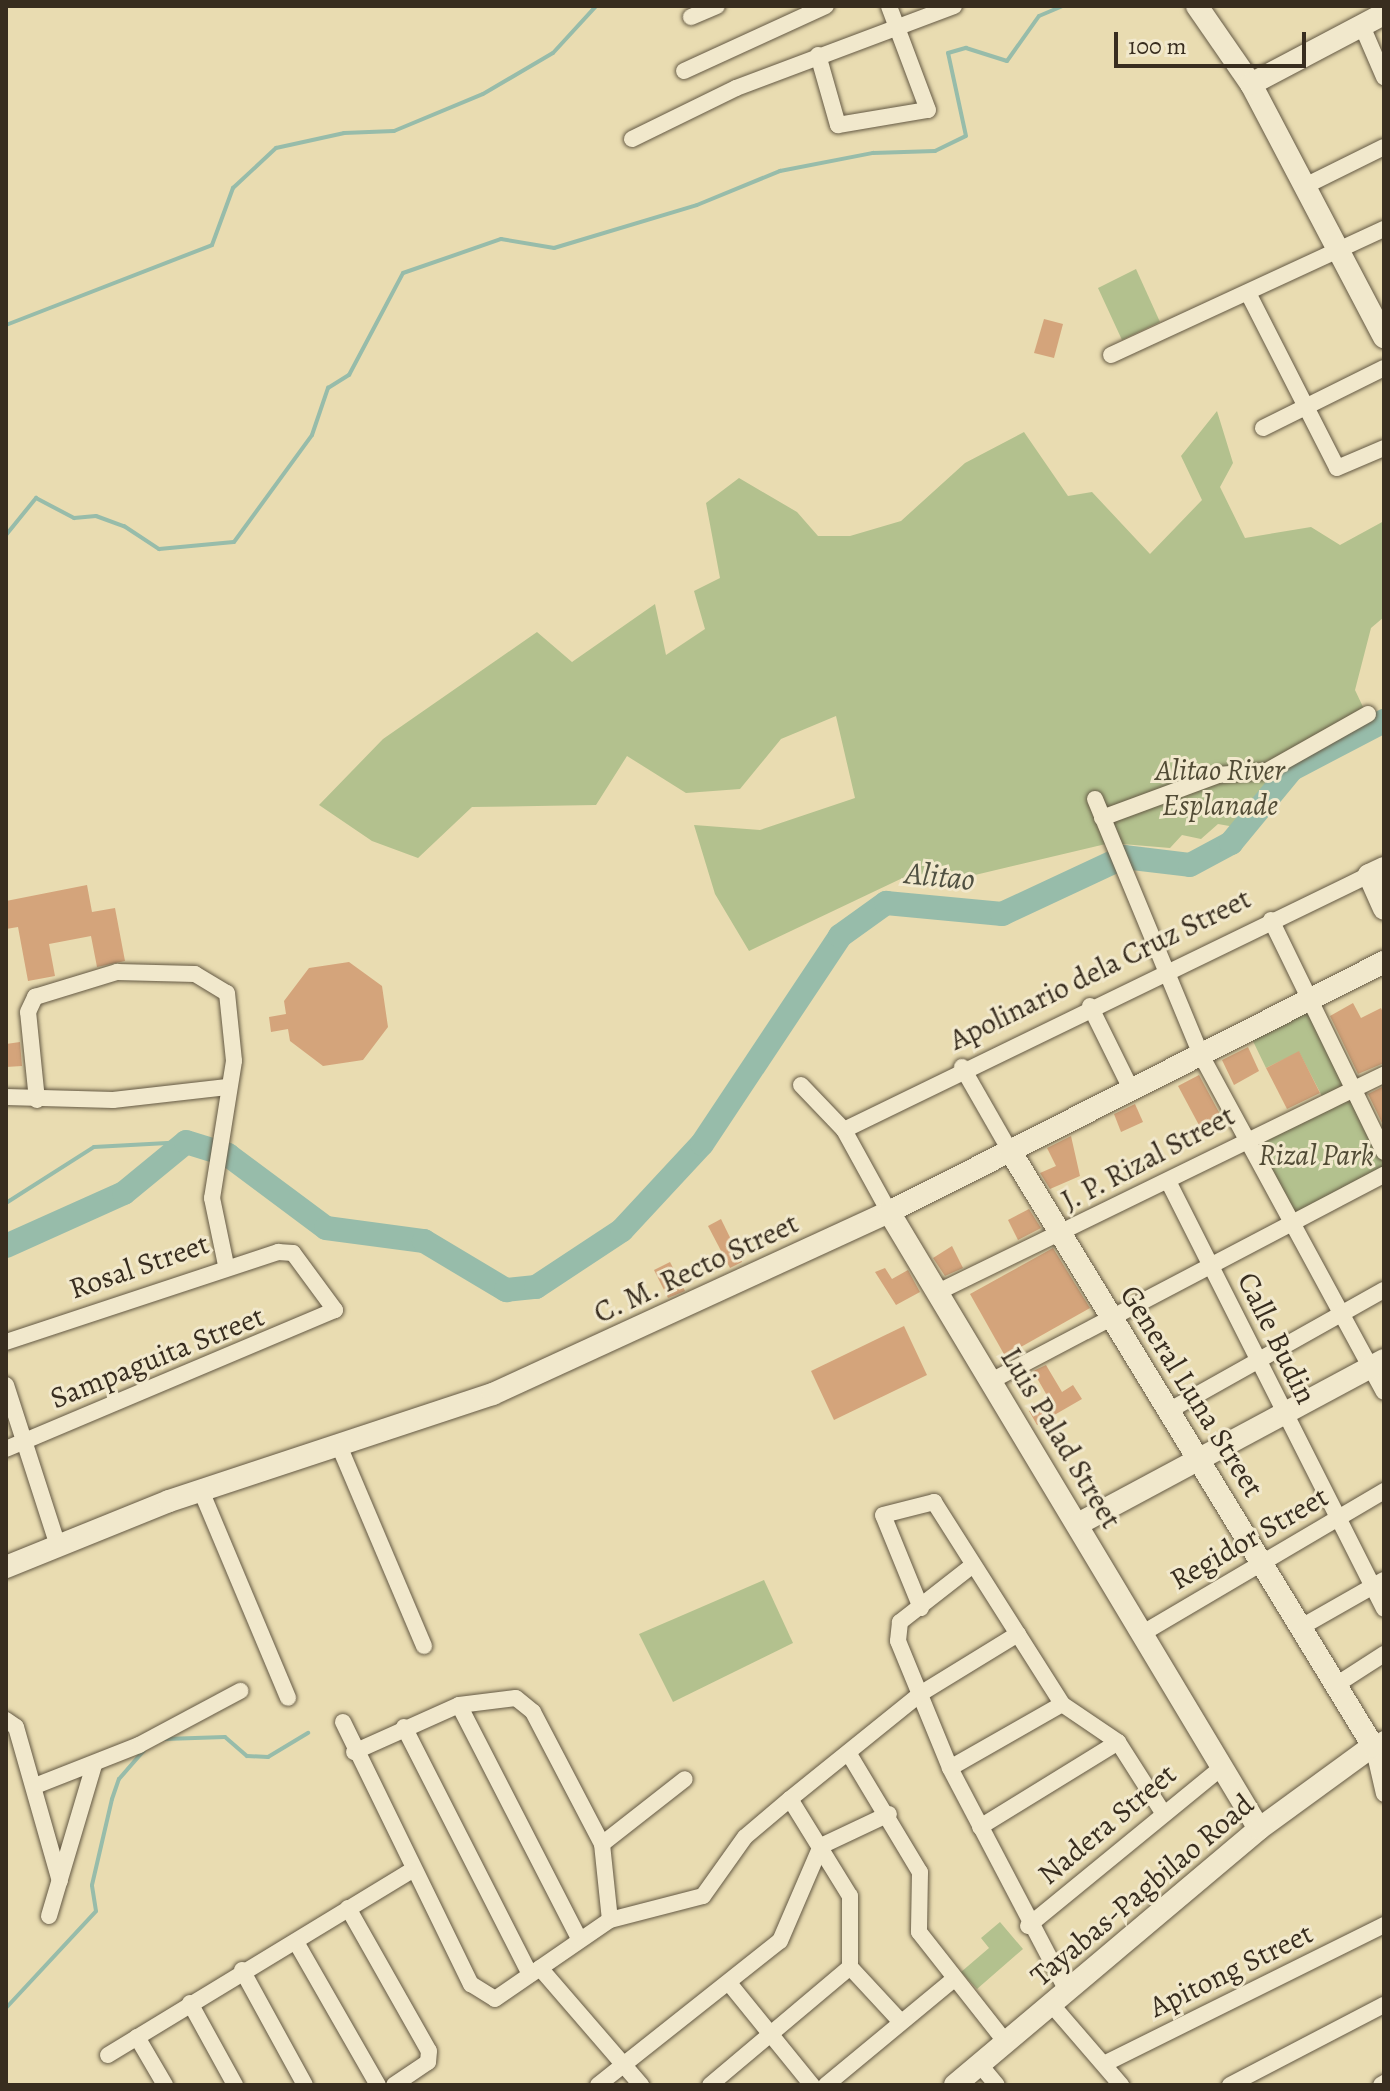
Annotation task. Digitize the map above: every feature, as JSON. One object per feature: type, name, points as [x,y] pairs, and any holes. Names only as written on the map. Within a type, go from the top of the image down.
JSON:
[{"type":"main road","points":[[1197,6],[1251,84],[1384,337]]},
{"type":"main road","points":[[1251,84],[1384,14]]},
{"type":"main road","points":[[1377,871],[1384,909]]},
{"type":"main road","name":"C. M. Recto Street","points":[[6,1567],[202,1493],[493,1394],[889,1212],[1130,1087],[1201,1055],[1384,962]]},
{"type":"main road","name":"General Luna Street","points":[[1009,1149],[1060,1236],[1378,1742]]},
{"type":"main road","name":"Luis Palad Street","points":[[889,1212],[1259,1829]]},
{"type":"main road","points":[[1078,1524],[1378,1364]]},
{"type":"main road","name":"Tayabas-Pagbilao Road","points":[[955,2085],[1259,1829],[1378,1742]]},
{"type":"street","points":[[691,17],[717,6]]},
{"type":"street","points":[[684,71],[798,11],[826,6]]},
{"type":"street","points":[[818,55],[838,125],[928,110],[889,6]]},
{"type":"street","points":[[632,139],[818,55],[954,6]]},
{"type":"street","points":[[1362,26],[1384,77]]},
{"type":"street","points":[[1305,186],[1384,147]]},
{"type":"street","points":[[1111,355],[1384,229]]},
{"type":"street","points":[[1248,293],[1337,468],[1384,448]]},
{"type":"street","points":[[1263,428],[1384,368]]},
{"type":"street","points":[[1102,818],[1218,775],[1267,771],[1368,714]]},
{"type":"street","points":[[1095,799],[1123,882],[1201,1055],[1341,1313],[1378,1364],[1384,1392]]},
{"type":"street","name":"Apolinario dela Cruz Street","points":[[844,1130],[962,1067],[1161,970],[1377,871]]},
{"type":"street","points":[[1271,920],[1384,1152]]},
{"type":"street","points":[[37,1100],[30,1004],[117,972],[195,974],[227,993],[234,1061],[213,1173],[226,1265]]},
{"type":"street","points":[[1090,1006],[1130,1087]]},
{"type":"street","name":"General Luna Street","points":[[962,1067],[1009,1149]]},
{"type":"street","name":"J. P. Rizal Street","points":[[938,1292],[1060,1236],[1352,1086],[1384,1074]]},
{"type":"street","name":"Luis Palad Street","points":[[801,1085],[844,1130],[889,1212]]},
{"type":"street","points":[[6,1097],[37,1100],[227,1087]]},
{"type":"street","points":[[991,1381],[1288,1220],[1384,1175]]},
{"type":"street","name":"Calle Budin","points":[[1168,1181],[1336,1520],[1378,1583],[1384,1608]]},
{"type":"street","name":"Rosal Street","points":[[6,1342],[226,1265],[293,1253],[333,1299],[330,1318]]},
{"type":"street","points":[[1170,1410],[1384,1290]]},
{"type":"street","name":"Sampaguita Street","points":[[6,1449],[330,1318]]},
{"type":"street","points":[[6,1385],[58,1546]]},
{"type":"street","points":[[340,1448],[424,1646]]},
{"type":"street","name":"Regidor Street","points":[[1143,1633],[1384,1491]]},
{"type":"street","points":[[202,1493],[288,1698]]},
{"type":"street","points":[[921,1608],[883,1520],[886,1512],[934,1502],[1062,1704],[1118,1742],[1162,1811]]},
{"type":"street","points":[[973,1565],[900,1622],[898,1641],[950,1768],[1060,1998],[1121,2085]]},
{"type":"street","points":[[1303,1626],[1378,1583]]},
{"type":"street","points":[[343,1722],[354,1752],[411,1871],[480,1996],[495,1999],[578,1937],[610,1920],[703,1896],[745,1837],[790,1799],[920,1694],[1018,1634]]},
{"type":"street","points":[[1339,1683],[1384,1654]]},
{"type":"street","points":[[35,1786],[94,1765],[240,1691]]},
{"type":"street","points":[[354,1752],[459,1705],[497,1695],[533,1712],[602,1844],[610,1920]]},
{"type":"street","points":[[950,1768],[1062,1704]]},
{"type":"street","points":[[459,1705],[578,1937]]},
{"type":"street","points":[[6,1720],[16,1727],[60,1881]]},
{"type":"street","points":[[404,1727],[534,1970],[641,2085]]},
{"type":"street","points":[[980,1827],[1118,1742]]},
{"type":"street","points":[[1378,1742],[1384,1794]]},
{"type":"street","points":[[849,1754],[889,1814],[920,1872],[919,1932],[1007,2044]]},
{"type":"street","points":[[49,1916],[94,1765]]},
{"type":"street","name":"Nadera Street","points":[[1028,1926],[1162,1811],[1222,1767]]},
{"type":"street","points":[[602,1844],[685,1779]]},
{"type":"street","points":[[790,1799],[850,1896],[850,1967],[901,2022]]},
{"type":"street","points":[[598,2085],[780,1941],[821,1846],[889,1814]]},
{"type":"street","points":[[108,2055],[242,1970],[296,1942],[411,1871]]},
{"type":"street","points":[[348,1908],[429,2051],[428,2062],[394,2085]]},
{"type":"street","name":"Apitong Street","points":[[1104,2064],[1384,1925]]},
{"type":"street","points":[[296,1942],[378,2085]]},
{"type":"street","points":[[710,2085],[850,1967]]},
{"type":"street","points":[[242,1970],[305,2085]]},
{"type":"street","points":[[826,2085],[954,1979]]},
{"type":"street","points":[[729,1983],[812,2085]]},
{"type":"street","points":[[190,2003],[235,2085]]},
{"type":"street","points":[[1230,2085],[1384,2005]]},
{"type":"street","points":[[137,2037],[165,2085]]},
{"type":"street","points":[[980,2065],[997,2085]]},
{"type":"green space","points":[[1136,269],[1160,322],[1122,340],[1098,288]]},
{"type":"green space","name":"Alitao River Esplanade","points":[[1217,411],[1233,463],[1220,487],[1245,538],[1311,527],[1340,545],[1384,521],[1384,617],[1371,628],[1355,690],[1372,726],[1292,769],[1235,827],[1218,824],[1201,839],[1182,835],[1170,848],[1110,843],[975,875],[911,874],[749,951],[715,894],[694,825],[760,830],[855,798],[836,716],[781,739],[740,789],[686,793],[627,756],[596,805],[472,807],[418,858],[372,841],[319,805],[383,739],[537,632],[572,662],[655,604],[666,655],[705,629],[694,591],[720,578],[706,503],[739,478],[797,512],[818,536],[850,536],[901,521],[965,463],[1024,432],[1068,496],[1092,492],[1150,554],[1202,500],[1181,456]]},
{"type":"green space","name":"Rizal Park","points":[[1310,1008],[1384,1152],[1384,1175],[1288,1220],[1244,1139],[1324,1100],[1299,1052],[1266,1068],[1251,1037]]},
{"type":"green space","points":[[764,1580],[793,1643],[673,1702],[639,1634]]},
{"type":"green space","points":[[1000,1922],[1023,1949],[977,1989],[961,1972],[989,1948],[981,1938]]},
{"type":"building","points":[[1044,319],[1063,324],[1054,358],[1034,353]]},
{"type":"building","points":[[87,885],[92,912],[115,908],[125,961],[97,967],[91,936],[49,944],[55,976],[28,981],[18,927],[6,929],[6,901]]},
{"type":"building","points":[[349,962],[382,986],[388,1027],[363,1060],[323,1066],[290,1041],[288,1029],[271,1032],[269,1017],[286,1014],[284,1001],[309,968]]},
{"type":"building","points":[[1353,1003],[1361,1018],[1381,1008],[1384,1015],[1384,1063],[1358,1074],[1330,1016]]},
{"type":"building","points":[[20,1042],[22,1066],[6,1067],[6,1044]]},
{"type":"building","points":[[1248,1047],[1259,1071],[1234,1085],[1222,1060]]},
{"type":"building","points":[[1299,1051],[1320,1093],[1287,1109],[1266,1068]]},
{"type":"building","points":[[1199,1075],[1221,1116],[1200,1127],[1178,1086]]},
{"type":"building","points":[[1384,1086],[1384,1127],[1368,1094]]},
{"type":"building","points":[[1135,1104],[1143,1122],[1121,1132],[1114,1114]]},
{"type":"building","points":[[1071,1136],[1080,1176],[1050,1189],[1040,1173],[1056,1166],[1047,1148]]},
{"type":"building","points":[[1029,1209],[1041,1228],[1018,1240],[1008,1220]]},
{"type":"building","points":[[721,1219],[742,1262],[730,1268],[708,1226]]},
{"type":"building","points":[[952,1246],[963,1268],[945,1276],[933,1258]]},
{"type":"building","points":[[1053,1248],[1090,1308],[1005,1356],[970,1294]]},
{"type":"building","points":[[670,1262],[685,1291],[668,1298],[654,1270]]},
{"type":"building","points":[[885,1268],[892,1279],[908,1270],[920,1292],[896,1305],[875,1272]]},
{"type":"building","points":[[904,1326],[927,1375],[834,1420],[811,1371]]},
{"type":"building","points":[[1046,1365],[1062,1392],[1073,1385],[1082,1399],[1037,1425],[1029,1411],[1049,1399],[1033,1371]]},
{"type":"waterway","points":[[6,325],[212,245],[233,188],[276,148],[344,133],[394,131],[483,94],[553,53],[596,6]]},
{"type":"waterway","points":[[6,535],[36,498],[74,518],[96,516],[124,526],[159,549],[234,542],[312,435],[328,388],[349,375],[403,273],[501,239],[554,248],[697,205],[780,171],[873,153],[935,151],[966,136],[948,53],[966,48],[1007,61],[1039,16],[1062,6]]},
{"type":"waterway","name":"Alitao","points":[[6,1246],[124,1193],[186,1142],[228,1155],[326,1228],[424,1241],[506,1290],[536,1287],[622,1230],[702,1144],[840,936],[886,903],[1002,914],[1124,857],[1190,865],[1231,843],[1292,769],[1384,721]]},
{"type":"waterway","points":[[6,1203],[94,1147],[186,1142]]},
{"type":"waterway","points":[[165,1739],[225,1737],[247,1756],[268,1757],[308,1733]]},
{"type":"waterway","points":[[6,2008],[96,1911],[92,1885],[112,1799],[119,1779],[144,1750]]}]
